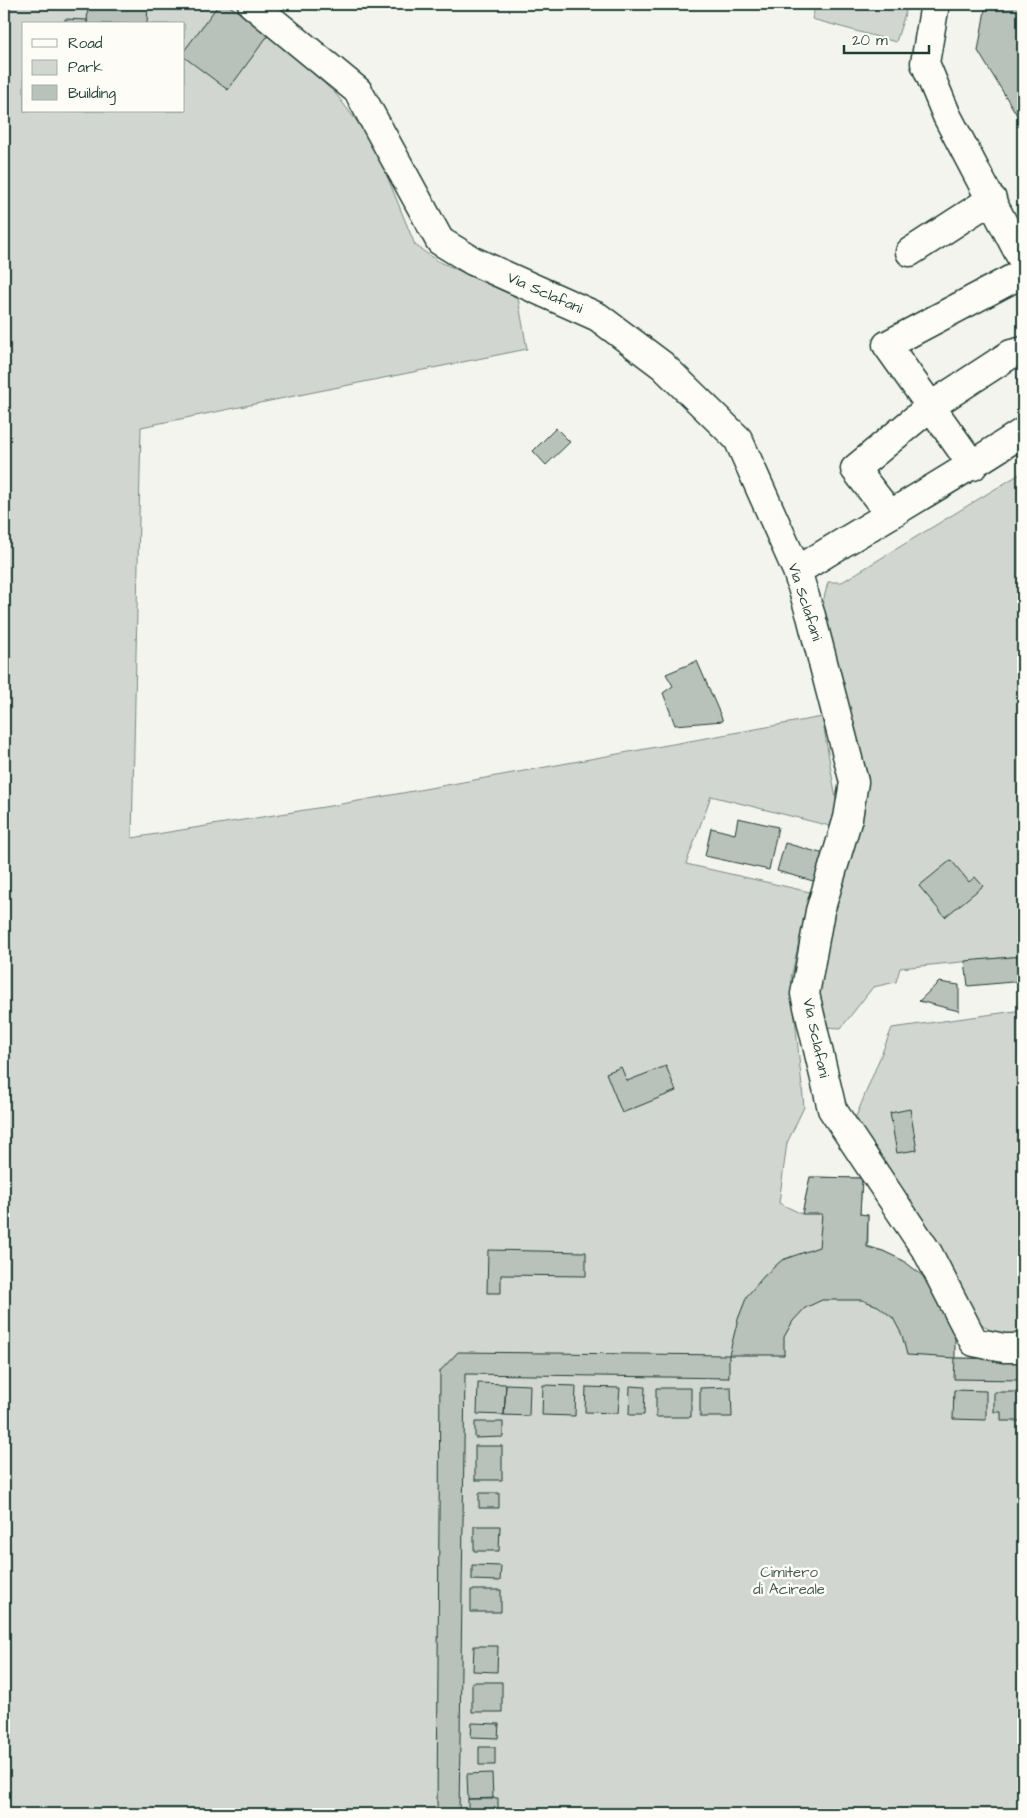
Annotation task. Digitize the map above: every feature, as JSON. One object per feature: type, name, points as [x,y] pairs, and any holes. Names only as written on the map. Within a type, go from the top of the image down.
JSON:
[{"type":"street","name":"Via Sclafani","points":[[252,4],[358,91],[440,240],[473,261],[598,317],[662,365],[738,439],[797,571],[811,616],[854,782],[848,818],[820,911],[805,994],[832,1109],[928,1253],[974,1342],[1004,1348],[1023,1348]]},
{"type":"street","points":[[935,4],[925,63],[962,147],[992,199],[1023,261]]},
{"type":"street","points":[[910,252],[992,199]]},
{"type":"street","points":[[973,466],[887,345],[1023,273]]},
{"type":"street","points":[[889,513],[855,470],[931,406],[1011,354],[1023,350]]},
{"type":"street","points":[[797,571],[889,513],[973,466],[1023,432]]},
{"type":"green space","name":"Cimitero di Acireale","points":[[4,4],[227,4],[269,34],[336,94],[374,144],[415,245],[436,260],[518,298],[527,349],[141,427],[132,838],[336,805],[822,717],[837,805],[830,826],[711,796],[686,864],[810,892],[791,978],[804,1107],[787,1143],[779,1203],[802,1214],[810,1177],[862,1178],[860,1214],[868,1215],[868,1246],[904,1261],[955,1358],[1023,1359],[1023,1814],[4,1814]]},
{"type":"green space","points":[[816,4],[908,4],[896,42],[812,19]]},
{"type":"green space","points":[[1023,472],[1023,956],[900,968],[896,982],[873,987],[841,1028],[823,1027],[818,996],[841,874],[859,819],[823,602],[828,582],[842,582]]},
{"type":"green space","points":[[1023,1010],[1023,1334],[995,1334],[974,1318],[956,1275],[879,1152],[855,1119],[892,1028]]},
{"type":"building","points":[[88,4],[148,4],[147,22],[87,22]]},
{"type":"building","points":[[219,4],[227,4],[269,34],[228,90],[185,58],[185,50]]},
{"type":"building","points":[[986,4],[1023,4],[1023,125],[978,51]]},
{"type":"building","points":[[65,19],[87,20],[87,22],[65,22]]},
{"type":"building","points":[[556,428],[570,442],[546,465],[533,451]]},
{"type":"building","points":[[697,661],[723,721],[675,725],[663,693],[673,686],[666,674]]},
{"type":"building","points":[[738,818],[778,827],[769,870],[705,856],[711,828],[735,834]]},
{"type":"building","points":[[785,843],[824,854],[817,882],[777,871]]},
{"type":"building","points":[[951,860],[969,882],[975,877],[983,886],[945,917],[919,886]]},
{"type":"building","points":[[1023,956],[1023,981],[968,986],[965,961]]},
{"type":"building","points":[[939,982],[959,985],[959,1011],[919,1001]]},
{"type":"building","points":[[666,1066],[676,1091],[622,1113],[606,1073],[621,1067],[627,1081]]},
{"type":"building","points":[[910,1109],[917,1150],[897,1153],[890,1113]]},
{"type":"building","points":[[810,1177],[862,1178],[860,1214],[868,1215],[867,1247],[883,1251],[904,1261],[923,1276],[939,1298],[950,1321],[955,1339],[955,1358],[907,1355],[902,1335],[893,1318],[878,1306],[862,1300],[822,1300],[805,1308],[793,1321],[784,1337],[784,1355],[729,1355],[738,1319],[747,1296],[764,1276],[782,1260],[819,1247],[822,1214],[802,1214]]},
{"type":"building","points":[[488,1250],[586,1252],[586,1276],[501,1275],[501,1293],[487,1293]]},
{"type":"building","points":[[458,1352],[729,1355],[729,1378],[465,1374],[459,1814],[437,1814],[440,1371]]},
{"type":"building","points":[[955,1358],[1023,1359],[1023,1380],[954,1379]]},
{"type":"building","points":[[478,1383],[506,1384],[504,1415],[477,1414]]},
{"type":"building","points":[[506,1384],[530,1385],[529,1416],[504,1415]]},
{"type":"building","points":[[543,1385],[576,1386],[575,1416],[542,1415]]},
{"type":"building","points":[[630,1386],[645,1387],[644,1415],[629,1415]]},
{"type":"building","points":[[586,1387],[620,1388],[618,1413],[585,1412]]},
{"type":"building","points":[[731,1387],[732,1417],[700,1417],[700,1388]]},
{"type":"building","points":[[656,1388],[691,1388],[691,1417],[656,1417]]},
{"type":"building","points":[[954,1390],[986,1391],[986,1420],[953,1419]]},
{"type":"building","points":[[994,1392],[1023,1392],[1023,1421],[1001,1421],[1001,1412],[994,1412]]},
{"type":"building","points":[[475,1422],[503,1422],[503,1437],[475,1438]]},
{"type":"building","points":[[475,1446],[502,1446],[502,1480],[475,1480]]},
{"type":"building","points":[[479,1493],[499,1493],[499,1508],[479,1508]]},
{"type":"building","points":[[474,1526],[500,1526],[499,1551],[474,1551]]},
{"type":"building","points":[[472,1565],[501,1566],[500,1581],[472,1580]]},
{"type":"building","points":[[471,1590],[501,1590],[501,1612],[471,1612]]},
{"type":"building","points":[[474,1646],[498,1646],[497,1672],[473,1671]]},
{"type":"building","points":[[472,1682],[502,1682],[502,1712],[472,1712]]},
{"type":"building","points":[[472,1723],[499,1724],[498,1738],[471,1737]]},
{"type":"building","points":[[479,1747],[495,1747],[495,1765],[479,1765]]},
{"type":"building","points":[[492,1773],[493,1799],[468,1799],[467,1774]]},
{"type":"building","points":[[498,1798],[498,1814],[468,1814],[468,1799]]}]
